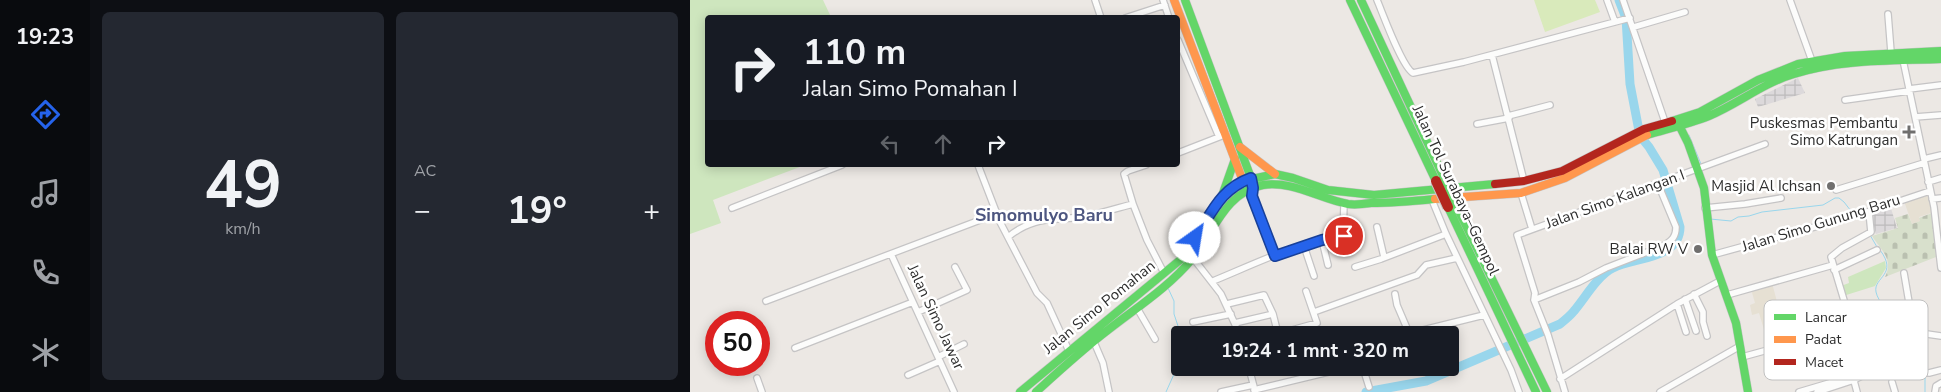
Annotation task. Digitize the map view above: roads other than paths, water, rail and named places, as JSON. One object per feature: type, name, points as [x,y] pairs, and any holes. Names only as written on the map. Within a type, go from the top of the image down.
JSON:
[{"type":"main road","points":[[1185,0],[1189,27],[1235,158],[1249,186]]},
{"type":"main road","name":"Jalan Tol Surabaya–Gempol","points":[[1350,0],[1440,180],[1518,343],[1546,392]]},
{"type":"main road","name":"Jalan Tol Surabaya–Gempol","points":[[1361,0],[1440,180]]},
{"type":"main road","points":[[1167,2],[1178,15]]},
{"type":"main road","points":[[1180,17],[1189,27]]},
{"type":"main road","points":[[1249,186],[1278,184],[1344,204],[1365,205],[1462,196],[1521,193],[1564,175],[1665,122],[1700,112],[1776,72],[1812,61],[1891,52],[1941,51]]},
{"type":"main road","points":[[1641,134],[1680,128],[1709,116],[1767,84],[1793,74],[1847,63],[1941,59]]},
{"type":"main road","points":[[1680,128],[1701,168],[1712,255],[1736,323],[1748,392]]},
{"type":"main road","points":[[1226,134],[1255,160],[1275,174],[1328,190],[1355,194],[1431,192],[1564,175]]},
{"type":"main road","points":[[1240,147],[1249,186]]},
{"type":"main road","points":[[1221,197],[1229,180],[1235,158]]},
{"type":"main road","points":[[1028,391],[1094,342],[1195,260],[1217,221],[1236,197],[1249,186],[1275,174]]},
{"type":"main road","name":"Jalan Simo Pomahan","points":[[1028,391],[1069,351],[1164,273],[1185,253],[1221,197],[1249,186]]},
{"type":"main road","name":"Jalan Tol Surabaya–Gempol","points":[[1518,343],[1536,392]]},
{"type":"street","points":[[1095,0],[1100,15]]},
{"type":"street","points":[[1378,0],[1395,43],[1411,72],[1464,62],[1629,18]]},
{"type":"street","points":[[1607,0],[1617,22]]},
{"type":"street","points":[[1623,0],[1634,27],[1665,122]]},
{"type":"street","points":[[1790,0],[1812,61]]},
{"type":"street","points":[[1133,15],[1167,2],[1169,15]]},
{"type":"street","points":[[1634,27],[1685,12]]},
{"type":"street","points":[[1888,14],[1891,52]]},
{"type":"street","points":[[1180,44],[1226,134],[1180,152]]},
{"type":"street","points":[[1492,55],[1524,181]]},
{"type":"street","points":[[1903,60],[1936,218],[1941,268]]},
{"type":"street","points":[[1844,100],[1941,84]]},
{"type":"street","points":[[1477,124],[1550,105]]},
{"type":"street","points":[[1915,117],[1941,115]]},
{"type":"street","name":"Jalan Simo Kalangan I","points":[[1565,392],[1548,335],[1534,300],[1535,293],[1517,236],[1765,144]]},
{"type":"street","points":[[1836,190],[1941,155]]},
{"type":"street","points":[[732,208],[837,167]]},
{"type":"street","points":[[979,167],[996,214],[1037,293],[1047,303],[1069,351]]},
{"type":"street","points":[[1140,167],[1124,174],[1147,240],[1164,273]]},
{"type":"street","points":[[1928,182],[1941,178]]},
{"type":"street","points":[[1534,300],[1673,240],[1676,227],[1663,182]]},
{"type":"street","points":[[1249,186],[1275,256]]},
{"type":"street","name":"Jalan Simo Gunung Baru","points":[[1712,255],[1866,213],[1930,191]]},
{"type":"street","name":"Jalan Simo Kalangan I","points":[[1521,193],[1532,229]]},
{"type":"street","points":[[1707,207],[1745,204],[1781,198]]},
{"type":"street","points":[[1932,200],[1941,198]]},
{"type":"street","points":[[1432,200],[1457,258],[1511,370],[1519,392]]},
{"type":"street","points":[[1008,236],[1020,227],[1039,220],[1089,216],[1133,204]]},
{"type":"street","points":[[1213,281],[1275,256],[1322,240],[1344,235],[1344,204]]},
{"type":"street","points":[[1844,300],[1832,255],[1870,233],[1866,213]]},
{"type":"street","points":[[766,301],[996,214]]},
{"type":"street","points":[[1378,227],[1384,257]]},
{"type":"street","points":[[1355,267],[1446,234]]},
{"type":"street","points":[[1322,240],[1328,265]]},
{"type":"street","points":[[1304,246],[1314,276]]},
{"type":"street","points":[[1727,295],[1834,268],[1877,250]]},
{"type":"street","name":"Jalan Simo Jawar","points":[[891,254],[954,392]]},
{"type":"street","points":[[1314,312],[1417,274],[1426,265],[1457,258]]},
{"type":"street","points":[[1195,260],[1213,281],[1228,304],[1236,326]]},
{"type":"street","points":[[918,312],[966,292],[965,284],[956,267]]},
{"type":"street","points":[[1904,273],[1908,300]]},
{"type":"street","points":[[1560,378],[1685,299],[1720,281]]},
{"type":"street","points":[[1306,291],[1317,324],[1309,326]]},
{"type":"street","points":[[1395,294],[1404,326]]},
{"type":"street","points":[[1694,294],[1704,313],[1702,322],[1707,336]]},
{"type":"street","points":[[1228,304],[1264,295],[1273,314],[1275,326]]},
{"type":"street","points":[[1685,299],[1696,331]]},
{"type":"street","points":[[795,348],[914,302]]},
{"type":"street","points":[[1677,304],[1686,332]]},
{"type":"street","points":[[1137,308],[1155,339]]},
{"type":"street","points":[[1193,322],[1231,314]]},
{"type":"street","points":[[1235,323],[1273,314]]},
{"type":"street","points":[[1439,326],[1484,315]]},
{"type":"street","points":[[1928,332],[1941,336]]},
{"type":"street","points":[[1094,342],[1103,363],[1109,392]]},
{"type":"street","points":[[908,375],[964,344]]},
{"type":"street","points":[[1660,392],[1740,346]]},
{"type":"street","points":[[1742,357],[1764,351]]},
{"type":"street","points":[[1929,373],[1941,370]]},
{"type":"street","points":[[1251,376],[1254,389]]},
{"type":"street","points":[[1221,392],[1254,389],[1311,376]]},
{"type":"street","points":[[1366,376],[1369,387]]},
{"type":"street","points":[[757,378],[762,392]]},
{"type":"street","points":[[1799,392],[1847,380]]},
{"type":"street","points":[[1817,392],[1850,380]]},
{"type":"street","points":[[1892,382],[1895,392]]},
{"type":"street","points":[[1935,391],[1936,386],[1941,383]]},
{"type":"waterway","points":[[1366,392],[1426,381],[1560,324],[1572,313],[1607,271],[1622,264],[1655,255],[1673,245],[1678,237],[1680,227],[1663,170],[1640,136],[1630,84],[1626,18],[1619,0]]},
{"type":"waterway","points":[[1689,135],[1701,164]]},
{"type":"waterway","points":[[1710,219],[1731,221],[1738,217],[1762,212],[1823,205],[1835,198],[1839,198],[1844,202],[1851,211],[1857,212]]},
{"type":"waterway","points":[[1870,235],[1877,247]]},
{"type":"waterway","points":[[1880,250],[1887,265],[1884,275],[1876,287],[1877,296],[1880,300]]},
{"type":"waterway","points":[[1166,392],[1179,363],[1179,329],[1174,314],[1174,301],[1168,288]]},
{"type":"waterway","points":[[1925,380],[1925,392]]},
{"type":"place","name":"Puskesmas Pembantu Simo Katrungan","points":[[1909,132]]},
{"type":"place","name":"Masjid Al Ichsan","points":[[1831,186]]},
{"type":"place","name":"Balai RW V","points":[[1698,249]]},
{"type":"district","name":"Simomulyo Baru","points":[[1044,215]]}]
